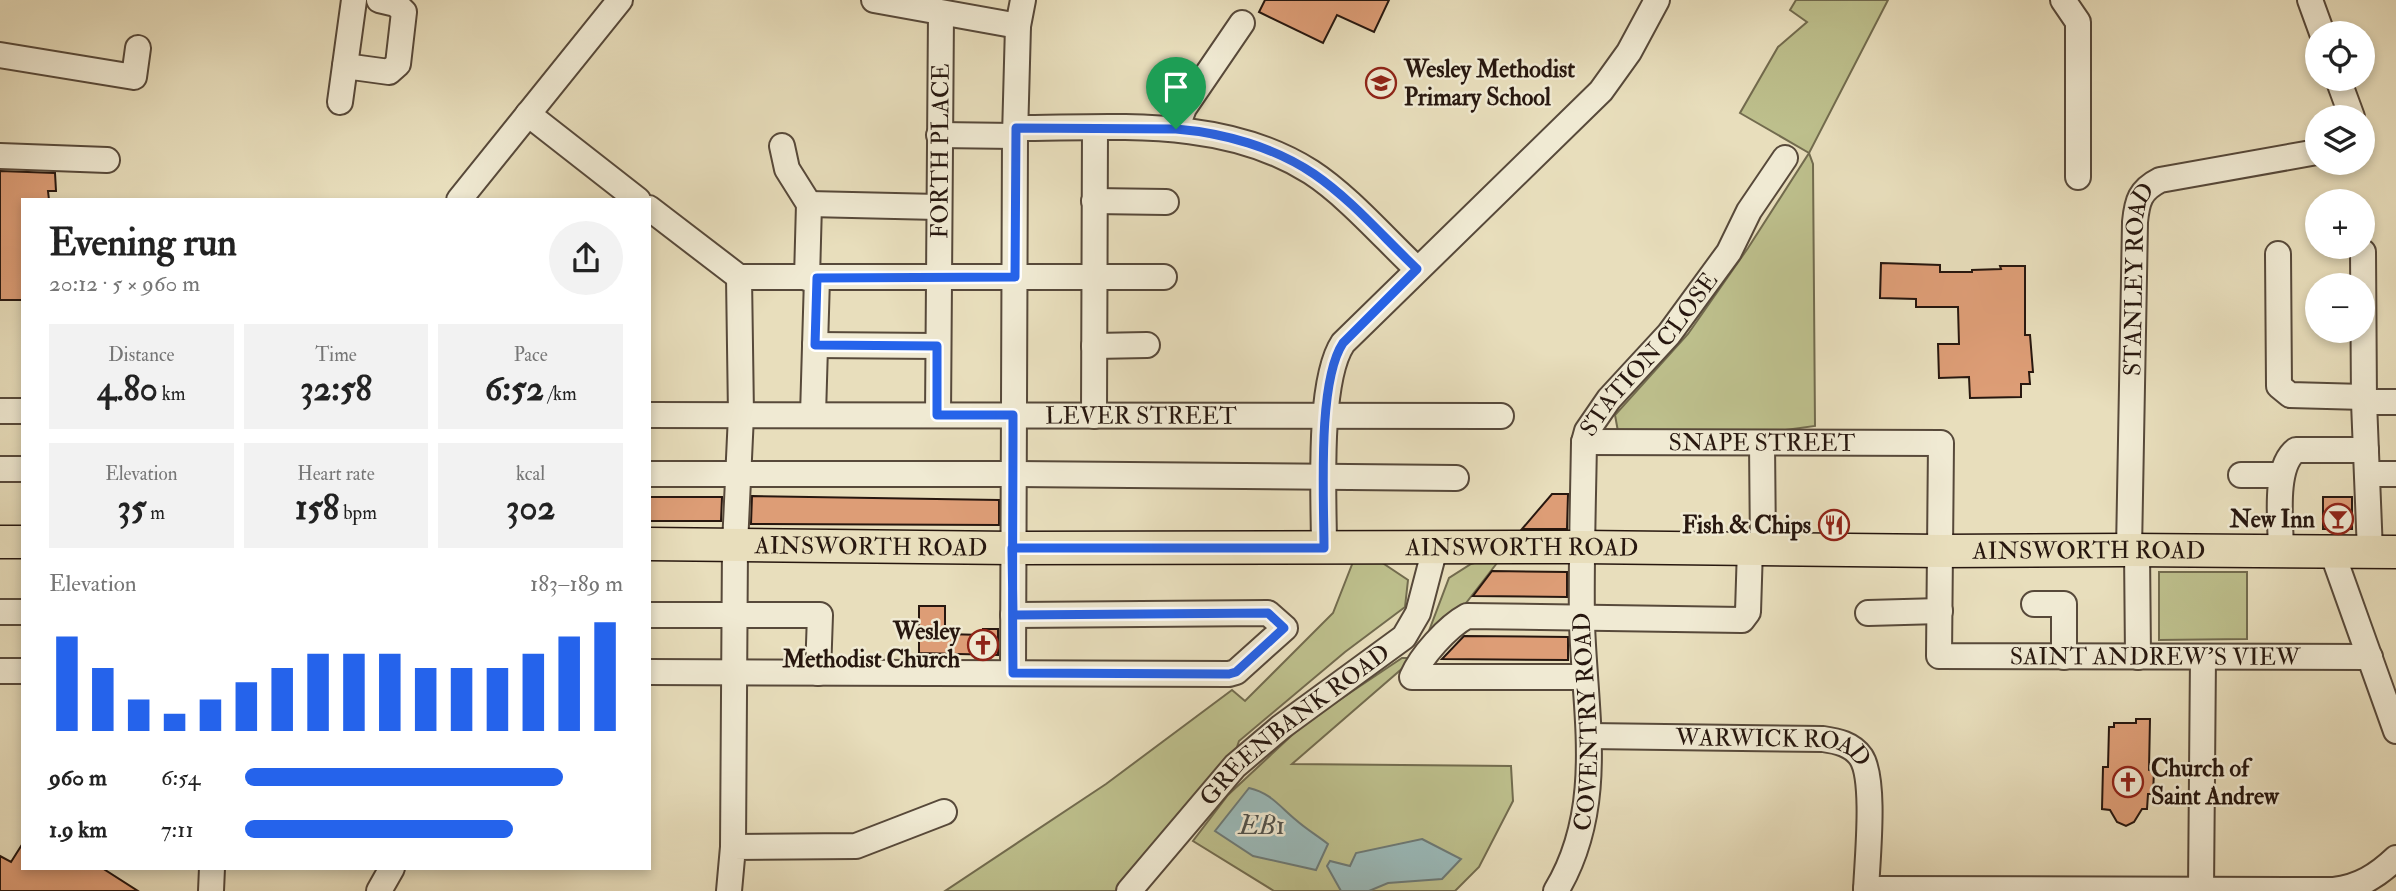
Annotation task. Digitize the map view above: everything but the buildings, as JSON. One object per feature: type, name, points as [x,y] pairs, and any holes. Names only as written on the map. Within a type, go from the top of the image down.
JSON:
[{"type":"main road","points":[[0,542],[21,542]]},
{"type":"main road","name":"AINSWORTH ROAD","points":[[651,544],[1012,548],[1582,547],[2383,552]]},
{"type":"street","points":[[340,103],[354,0]]},
{"type":"street","points":[[345,66],[389,72],[398,64],[404,12],[396,4],[379,0]]},
{"type":"street","points":[[461,198],[620,0]]},
{"type":"street","points":[[874,0],[1018,26]]},
{"type":"street","points":[[1013,673],[1015,132],[1018,26],[1023,0]]},
{"type":"street","points":[[1324,548],[1326,416],[1335,354],[1417,269],[1601,91],[1629,52],[1657,0]]},
{"type":"street","points":[[2063,0],[2078,22],[2078,177]]},
{"type":"street","points":[[2310,0],[2318,21]]},
{"type":"street","name":"FORTH PLACE","points":[[937,415],[940,13]]},
{"type":"street","points":[[1176,129],[1184,108],[1242,23]]},
{"type":"street","points":[[0,55],[134,77],[138,48]]},
{"type":"street","points":[[528,114],[635,198]]},
{"type":"street","points":[[939,135],[1095,128],[1176,129],[1233,138],[1290,160],[1330,186],[1417,269]]},
{"type":"street","points":[[1094,416],[1095,128]]},
{"type":"street","points":[[782,146],[787,169],[809,204],[815,345],[813,415]]},
{"type":"street","name":"STANLEY ROAD","points":[[2138,657],[2133,550],[2138,198],[2148,186],[2160,180],[2305,154]]},
{"type":"street","points":[[0,156],[107,160]]},
{"type":"street","name":"STATION CLOSE","points":[[1582,547],[1584,442],[1587,431],[1609,399],[1669,334],[1730,252],[1771,168]]},
{"type":"street","points":[[1094,201],[1166,202]]},
{"type":"street","points":[[809,204],[938,207]]},
{"type":"street","points":[[651,210],[739,278],[1164,277]]},
{"type":"street","points":[[2278,254],[2279,386],[2290,395],[2396,402]]},
{"type":"street","points":[[2363,259],[2366,462],[2383,552]]},
{"type":"street","points":[[729,891],[733,847],[735,544],[741,415],[739,278]]},
{"type":"street","points":[[815,345],[937,346]]},
{"type":"street","points":[[1094,346],[1147,345]]},
{"type":"street","name":"LEVER STREET","points":[[651,415],[1326,416],[1465,406],[1501,416]]},
{"type":"street","points":[[0,411],[21,411]]},
{"type":"street","name":"SNAPE STREET","points":[[1584,442],[1941,443],[1941,551]]},
{"type":"street","points":[[1584,677],[1412,677],[1418,664],[1457,622],[1468,616],[1742,621],[1748,612],[1757,548],[1762,443]]},
{"type":"street","points":[[2281,551],[2281,475],[2296,450],[2366,462],[2396,474]]},
{"type":"street","points":[[0,469],[21,469]]},
{"type":"street","points":[[651,474],[1456,478]]},
{"type":"street","points":[[2241,475],[2281,475]]},
{"type":"street","name":"COVENTRY ROAD","points":[[1556,891],[1574,853],[1587,810],[1589,736],[1584,677],[1582,547]]},
{"type":"street","name":"GREENBANK ROAD","points":[[1136,888],[1235,766],[1281,727],[1404,636],[1418,614],[1435,548]]},
{"type":"street","points":[[1868,613],[1940,611],[1941,551]]},
{"type":"street","points":[[2332,552],[2396,731]]},
{"type":"street","points":[[2034,604],[2064,604],[2064,657]]},
{"type":"street","name":"SAINT ANDREW'S VIEW","points":[[1940,611],[1939,656],[2370,657]]},
{"type":"street","points":[[0,612],[21,612]]},
{"type":"street","points":[[651,672],[1229,674],[1236,672],[1284,628],[1268,613],[1013,615]]},
{"type":"street","points":[[651,615],[820,615],[818,673]]},
{"type":"street","points":[[2201,891],[2203,657]]},
{"type":"street","points":[[0,671],[21,671]]},
{"type":"street","name":"WARWICK ROAD","points":[[1589,736],[1823,739],[1850,746],[1860,755],[1866,768],[1869,787],[1866,890]]},
{"type":"street","points":[[733,847],[856,846],[945,812]]},
{"type":"street","points":[[1866,890],[2334,891],[2366,881],[2396,858]]},
{"type":"street","points":[[211,891],[212,870]]},
{"type":"street","points":[[379,891],[391,870]]},
{"type":"green space","points":[[1796,0],[1888,0],[1809,153],[1740,113],[1778,47],[1807,22],[1790,10]]},
{"type":"green space","points":[[1809,153],[1813,164],[1815,426],[1763,433],[1619,437],[1615,415],[1688,334]]},
{"type":"green space","points":[[1504,554],[1442,634],[1416,657],[1449,578],[1471,564]]},
{"type":"green space","points":[[1353,562],[1381,562],[1408,580],[1405,607],[1345,652],[1239,741],[1234,756],[1118,891],[945,891],[1106,784],[1232,690],[1245,701],[1333,613]]},
{"type":"green space","points":[[2159,572],[2247,572],[2247,639],[2159,640]]},
{"type":"green space","points":[[1402,658],[1414,658],[1292,764],[1511,766],[1513,801],[1479,867],[1455,891],[1274,891],[1193,841],[1228,795],[1305,723]]},
{"type":"water","name":"EB1","points":[[1249,788],[1269,797],[1328,844],[1316,870],[1253,856],[1215,831]]},
{"type":"water","points":[[1422,839],[1461,859],[1442,879],[1388,883],[1369,891],[1341,891],[1327,866],[1330,861],[1350,866],[1356,853]]},
{"type":"place","name":"Wesley Methodist Primary School","points":[[1381,83]]},
{"type":"place","name":"New Inn","points":[[2338,519]]},
{"type":"place","name":"Fish & Chips","points":[[1834,525]]},
{"type":"place","name":"Wesley Methodist Church","points":[[983,645]]},
{"type":"place","name":"Church of Saint Andrew","points":[[2128,782]]},
{"type":"route","points":[[1176,129],[1016,128],[1015,277],[817,278],[815,345],[937,346],[937,415],[1013,415],[1012,548],[1013,673],[1229,674],[1236,672],[1284,628],[1268,613],[1013,615],[1012,548],[1324,548],[1326,416],[1335,354],[1417,269],[1330,186],[1290,160],[1233,138],[1176,129]]}]
